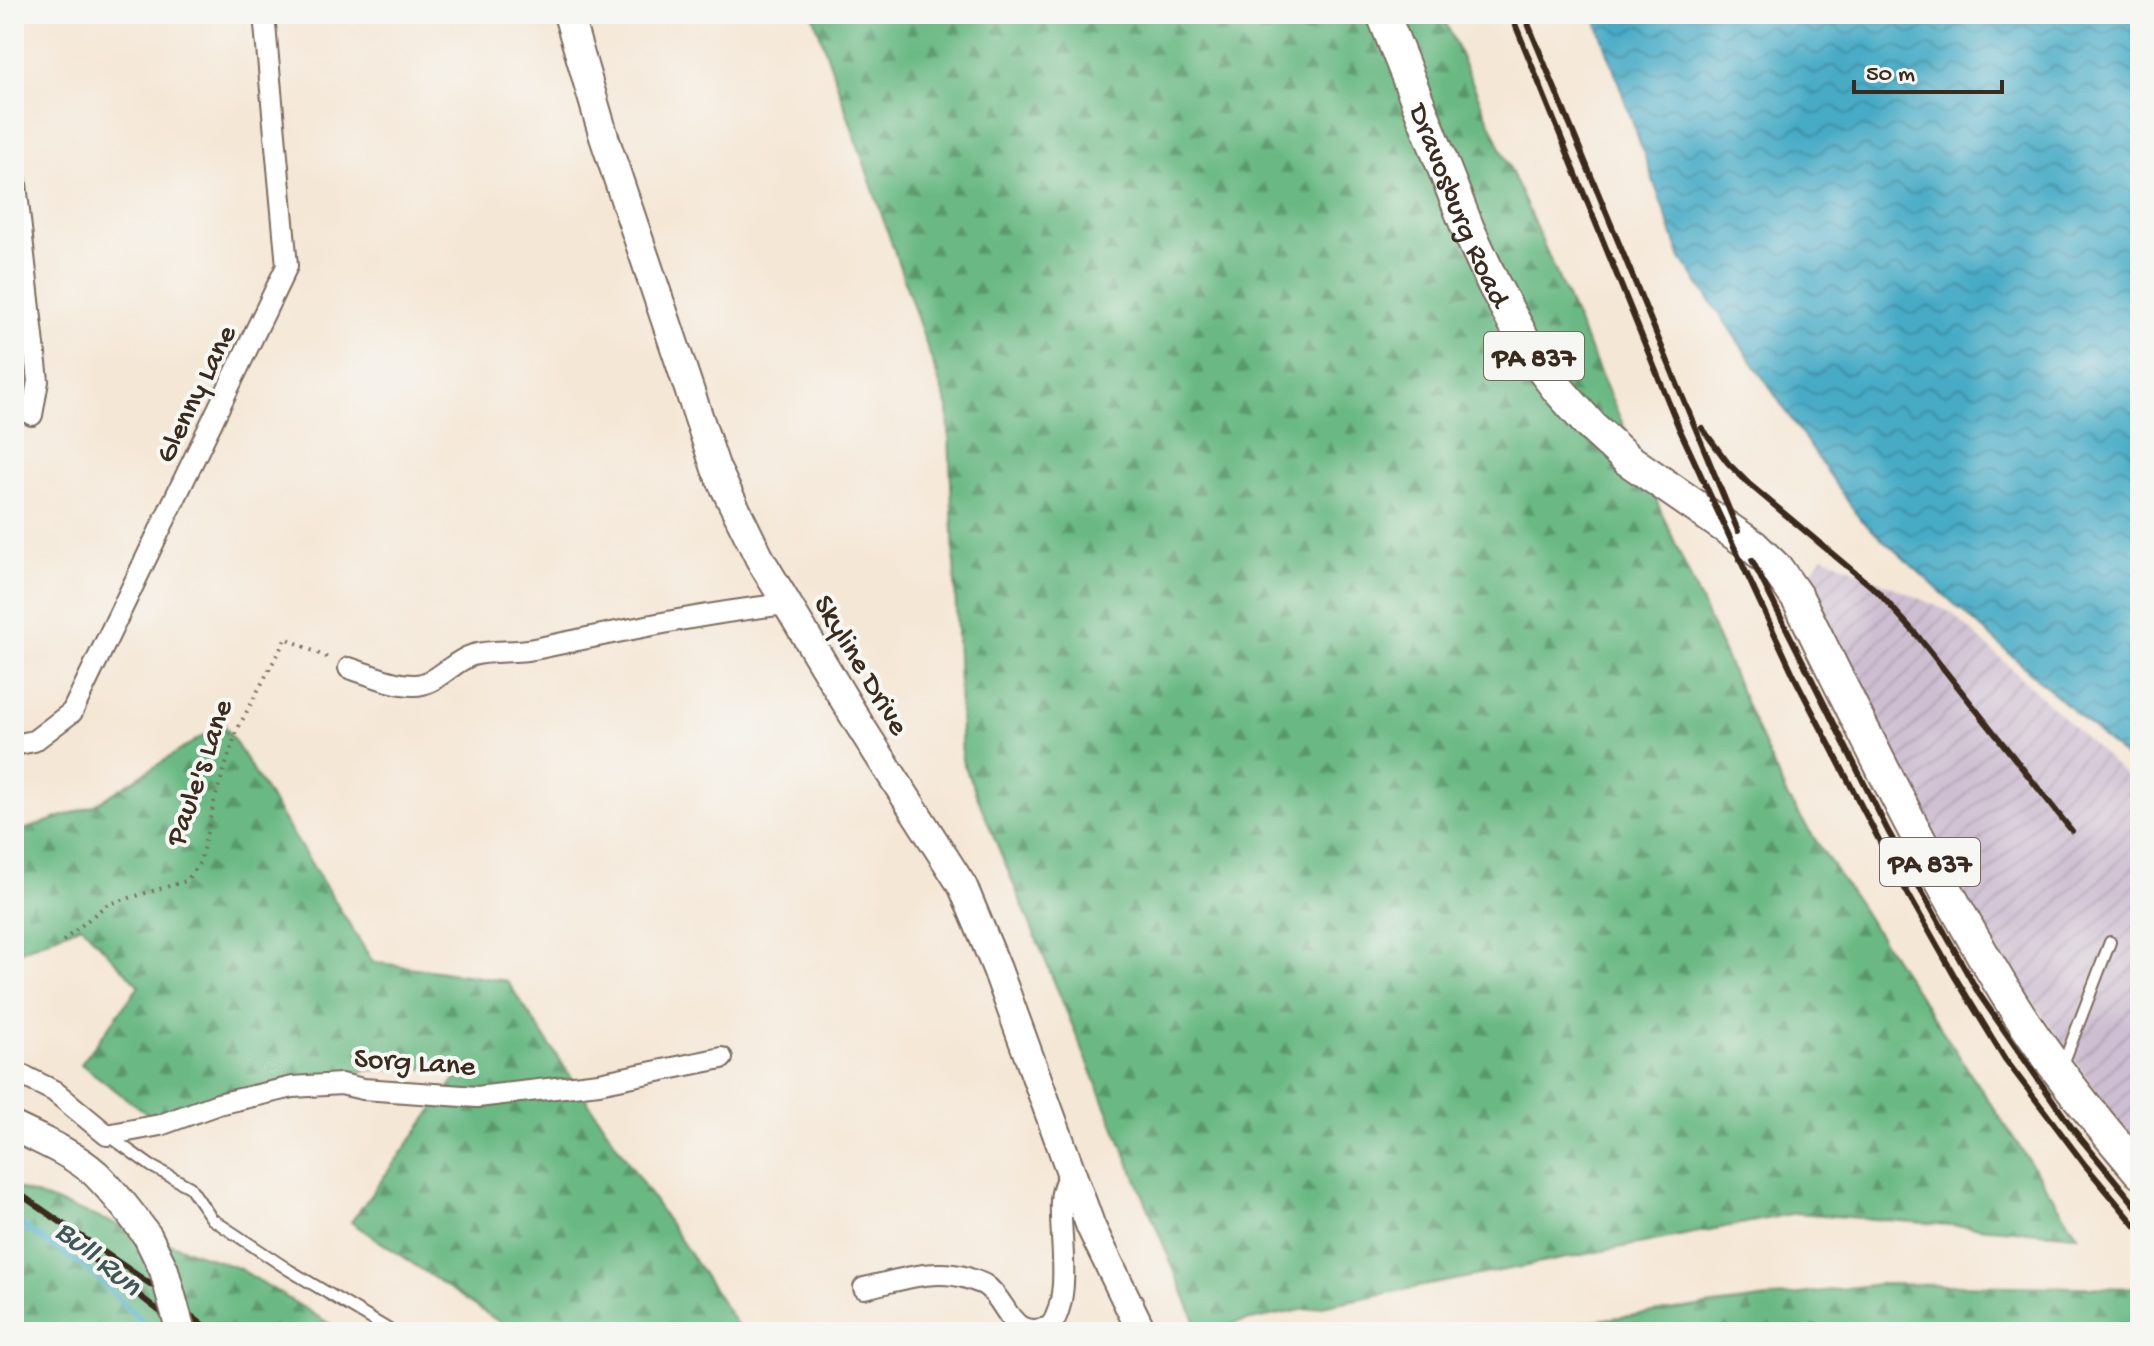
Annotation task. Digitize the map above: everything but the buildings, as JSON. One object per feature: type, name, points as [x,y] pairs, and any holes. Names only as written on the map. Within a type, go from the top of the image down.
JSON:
[{"type":"main road","name":"Dravosburg Road","points":[[1383,14],[1468,229],[1532,355],[1590,425],[1627,459],[1740,536],[1777,569],[1798,599],[1923,850],[2009,999],[2060,1072]]},
{"type":"main road","name":"PA 837","points":[[2060,1072],[2140,1172]]},
{"type":"street","name":"Glenny Lane","points":[[14,745],[34,741],[72,712],[287,266],[264,14]]},
{"type":"street","name":"Skyline Drive","points":[[568,14],[604,137],[716,469],[760,559],[859,724],[963,887],[997,969],[1091,1227],[1142,1332]]},
{"type":"street","points":[[14,166],[38,381],[32,415]]},
{"type":"street","points":[[349,668],[412,685],[426,684],[463,659],[476,654],[513,653],[721,611],[787,604]]},
{"type":"street","name":"Sorg Lane","points":[[107,1135],[160,1125],[218,1104],[293,1087],[341,1084],[363,1089],[477,1097],[599,1083],[722,1058]]},
{"type":"street","points":[[14,1071],[54,1091],[107,1135]]},
{"type":"street","points":[[14,1127],[94,1172],[130,1212],[148,1237],[164,1270],[181,1332]]},
{"type":"street","points":[[864,1288],[934,1273],[964,1277],[985,1285],[1017,1326],[1031,1331],[1050,1327],[1058,1317],[1062,1292],[1060,1199],[1070,1171]]},
{"type":"lane","points":[[2060,1072],[2110,942]]},
{"type":"lane","points":[[107,1135],[151,1166],[190,1187],[212,1219],[289,1270],[393,1332]]},
{"type":"path","name":"Paule's Lane","points":[[63,941],[106,905],[186,881],[200,862],[215,798],[237,730],[286,638],[349,668]]},
{"type":"shaded area","points":[[1823,556],[1952,613],[2140,789],[2140,1153],[1975,920],[1805,581]]},
{"type":"green space","points":[[813,14],[1442,14],[1787,797],[2078,1235],[1796,1213],[1199,1330],[962,760],[948,408]]},
{"type":"green space","points":[[223,723],[373,962],[507,981],[742,1332],[514,1332],[351,1222],[464,1067],[369,1070],[148,1115],[81,1064],[139,986],[81,925],[14,954],[14,833],[93,806]]},
{"type":"green space","points":[[14,1187],[240,1269],[343,1332],[14,1332]]},
{"type":"green space","points":[[1879,1284],[2140,1288],[2140,1332],[1503,1332]]},
{"type":"water","points":[[1594,14],[2140,14],[2140,771],[1860,519],[1681,258]]},
{"type":"waterway","name":"Bull Run","points":[[14,1220],[94,1274],[153,1332]]},
{"type":"railway","points":[[1511,14],[1679,428],[1795,678],[1894,869],[2005,1059],[2085,1165],[2140,1231]]},
{"type":"railway","points":[[1524,14],[1738,531]]},
{"type":"railway","points":[[1702,428],[1728,463],[1749,484],[1878,592],[1916,634],[2072,831]]},
{"type":"railway","points":[[1752,560],[1888,831],[1979,994],[2072,1128],[2140,1211]]},
{"type":"railway","points":[[14,1190],[153,1286],[212,1332]]},
{"type":"railway","points":[[85,1253],[186,1332]]}]
